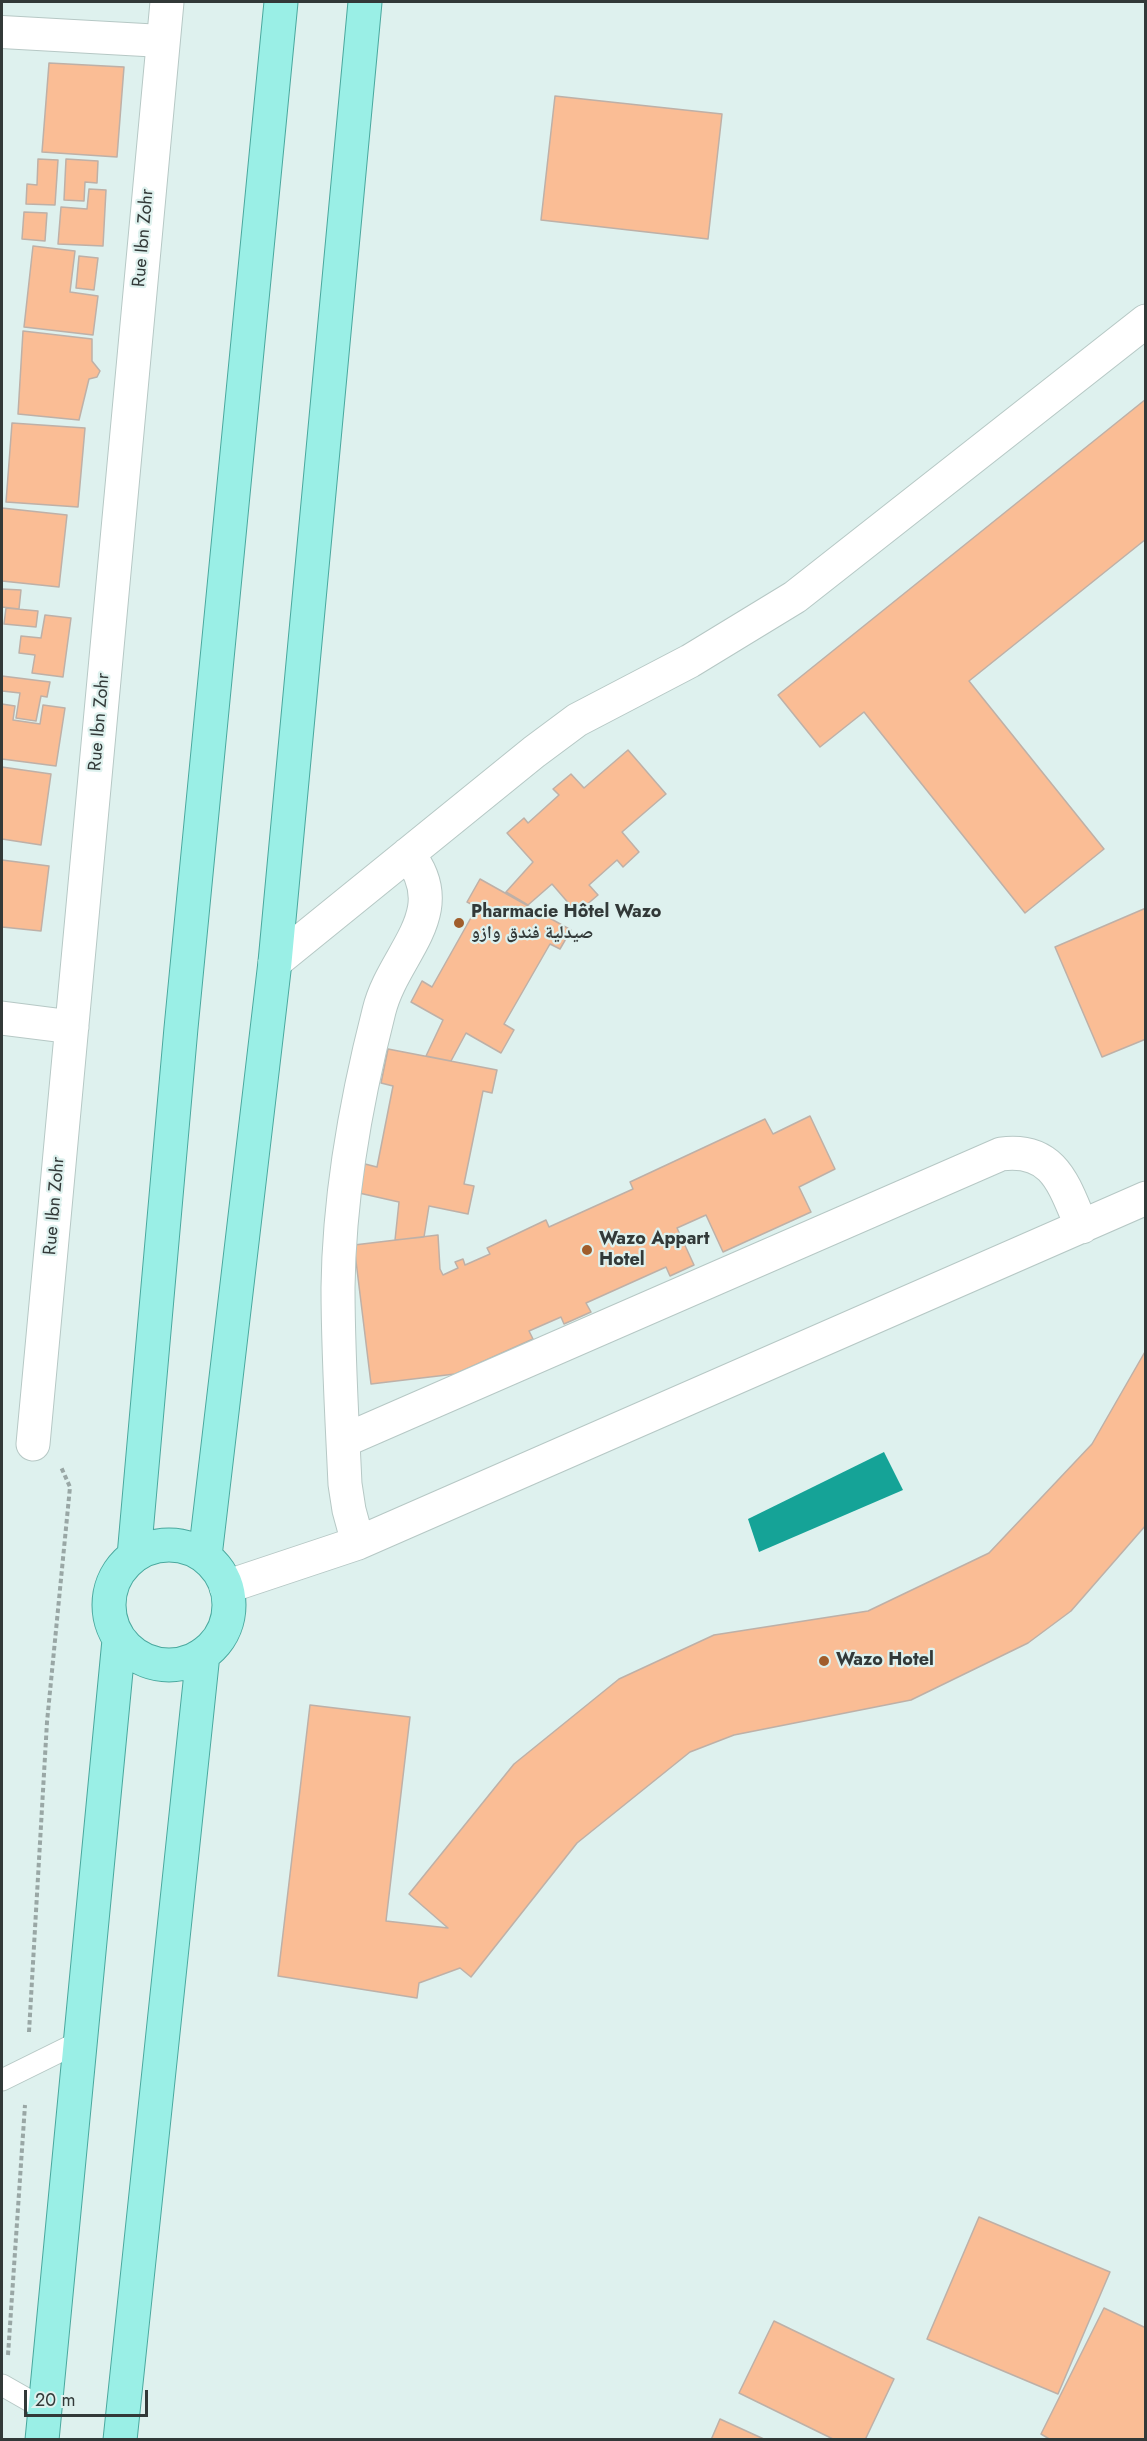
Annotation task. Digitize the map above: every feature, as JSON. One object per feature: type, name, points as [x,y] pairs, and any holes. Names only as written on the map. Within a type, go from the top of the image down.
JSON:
[{"type":"main road","points":[[134,1556],[182,1016],[281,2]]},
{"type":"main road","points":[[205,1556],[275,962],[365,2]]},
{"type":"main road","points":[[170,1545],[189,1548],[205,1556],[218,1570],[226,1587],[229,1606],[226,1624],[217,1641],[204,1654],[186,1663],[168,1665],[149,1662],[134,1654],[119,1640],[111,1623],[108,1604],[112,1585],[121,1569],[134,1556],[151,1547],[170,1545]]},
{"type":"main road","points":[[44,2425],[119,1640]]},
{"type":"main road","points":[[120,2439],[204,1654]]},
{"type":"street","name":"Rue Ibn Zohr","points":[[33,1444],[167,2]]},
{"type":"street","points":[[2,32],[162,41]]},
{"type":"street","points":[[275,962],[578,720],[690,661],[795,597],[1146,321]]},
{"type":"street","points":[[358,1542],[349,1510],[343,1441],[338,1287],[349,1154],[363,1074],[383,995],[425,912],[427,896],[425,881],[408,854]]},
{"type":"street","points":[[2,1018],[72,1027]]},
{"type":"street","points":[[343,1441],[1001,1154],[1018,1152],[1035,1155],[1048,1163],[1058,1174],[1082,1227]]},
{"type":"street","points":[[226,1587],[358,1542],[1146,1198]]},
{"type":"lane","points":[[2,2080],[81,2041]]},
{"type":"lane","points":[[4,2386],[44,2425]]},
{"type":"path","points":[[4,2386],[27,2068],[47,1722],[70,1486],[59,1464],[47,1452],[33,1444]]},
{"type":"water","points":[[884,1452],[903,1490],[759,1552],[748,1519]]},
{"type":"building","points":[[49,63],[124,67],[117,157],[42,152]]},
{"type":"building","points":[[555,96],[722,114],[708,239],[541,220]]},
{"type":"building","points":[[38,159],[58,160],[55,205],[26,204],[27,184],[37,185]]},
{"type":"building","points":[[66,159],[98,161],[97,183],[85,182],[84,201],[64,200]]},
{"type":"building","points":[[89,189],[106,190],[103,246],[58,244],[61,207],[87,209]]},
{"type":"building","points":[[24,212],[47,213],[45,241],[22,239]]},
{"type":"building","points":[[33,246],[75,251],[70,292],[98,296],[93,335],[24,327]]},
{"type":"building","points":[[79,256],[98,258],[94,290],[76,288]]},
{"type":"building","points":[[23,331],[92,339],[92,361],[100,371],[97,377],[89,379],[79,420],[18,414]]},
{"type":"building","points":[[1146,399],[1146,539],[969,681],[1104,849],[1025,913],[864,712],[820,747],[778,695]]},
{"type":"building","points":[[12,423],[85,428],[78,507],[6,502]]},
{"type":"building","points":[[2,508],[67,515],[59,587],[2,581]]},
{"type":"building","points":[[2,589],[21,590],[19,609],[2,607]]},
{"type":"building","points":[[6,608],[38,611],[36,627],[4,624]]},
{"type":"building","points":[[45,615],[71,618],[63,677],[32,673],[35,655],[19,653],[21,636],[41,638]]},
{"type":"building","points":[[2,676],[50,682],[47,697],[41,696],[36,721],[16,718],[20,693],[2,691]]},
{"type":"building","points":[[2,704],[15,706],[13,720],[40,724],[43,705],[65,708],[56,766],[2,759]]},
{"type":"building","points":[[628,750],[666,794],[622,832],[639,852],[623,867],[617,860],[589,885],[598,895],[577,913],[552,884],[528,905],[506,892],[533,862],[507,833],[524,818],[528,823],[559,795],[553,789],[571,774],[584,788]]},
{"type":"building","points":[[2,767],[51,774],[41,845],[2,839]]},
{"type":"building","points":[[2,860],[49,866],[41,931],[2,927]]},
{"type":"building","points":[[480,879],[571,930],[560,949],[550,944],[504,1024],[514,1030],[501,1053],[466,1033],[451,1061],[426,1056],[443,1020],[411,1002],[422,981],[432,987],[477,907],[467,902]]},
{"type":"building","points":[[1146,908],[1146,1039],[1102,1057],[1055,947]]},
{"type":"building","points":[[388,1049],[497,1070],[492,1093],[483,1091],[464,1184],[474,1186],[468,1214],[429,1206],[424,1237],[395,1240],[399,1202],[359,1193],[365,1164],[377,1167],[393,1086],[381,1083]]},
{"type":"building","name":"Wazo Appart Hotel","points":[[810,1116],[835,1169],[799,1187],[811,1212],[723,1252],[706,1215],[677,1228],[694,1265],[670,1276],[666,1267],[586,1303],[591,1312],[564,1324],[561,1317],[529,1331],[533,1339],[455,1374],[371,1384],[354,1245],[438,1235],[440,1269],[443,1275],[458,1268],[455,1262],[463,1259],[465,1265],[490,1254],[487,1248],[546,1220],[549,1227],[633,1189],[630,1182],[765,1119],[773,1134]]},
{"type":"building","name":"Wazo Hotel","points":[[1146,1350],[1146,1525],[1071,1611],[1028,1643],[911,1700],[734,1735],[690,1752],[577,1843],[471,1977],[460,1968],[419,1983],[417,1998],[278,1976],[310,1705],[410,1717],[386,1921],[448,1928],[409,1894],[514,1764],[619,1679],[714,1635],[868,1611],[989,1553],[1092,1444]]},
{"type":"building","points":[[979,2217],[1110,2272],[1058,2394],[927,2339]]},
{"type":"building","points":[[1104,2308],[1146,2328],[1146,2440],[1051,2440],[1041,2434]]},
{"type":"building","points":[[774,2321],[894,2379],[865,2440],[835,2440],[739,2393]]},
{"type":"building","points":[[720,2419],[766,2440],[711,2440]]},
{"type":"place","name":"Pharmacie Hôtel Wazo صيدلية فندق وازو","points":[[459,923]]},
{"type":"place","name":"Wazo Appart Hotel","points":[[587,1250]]},
{"type":"place","name":"Wazo Hotel","points":[[824,1661]]}]
